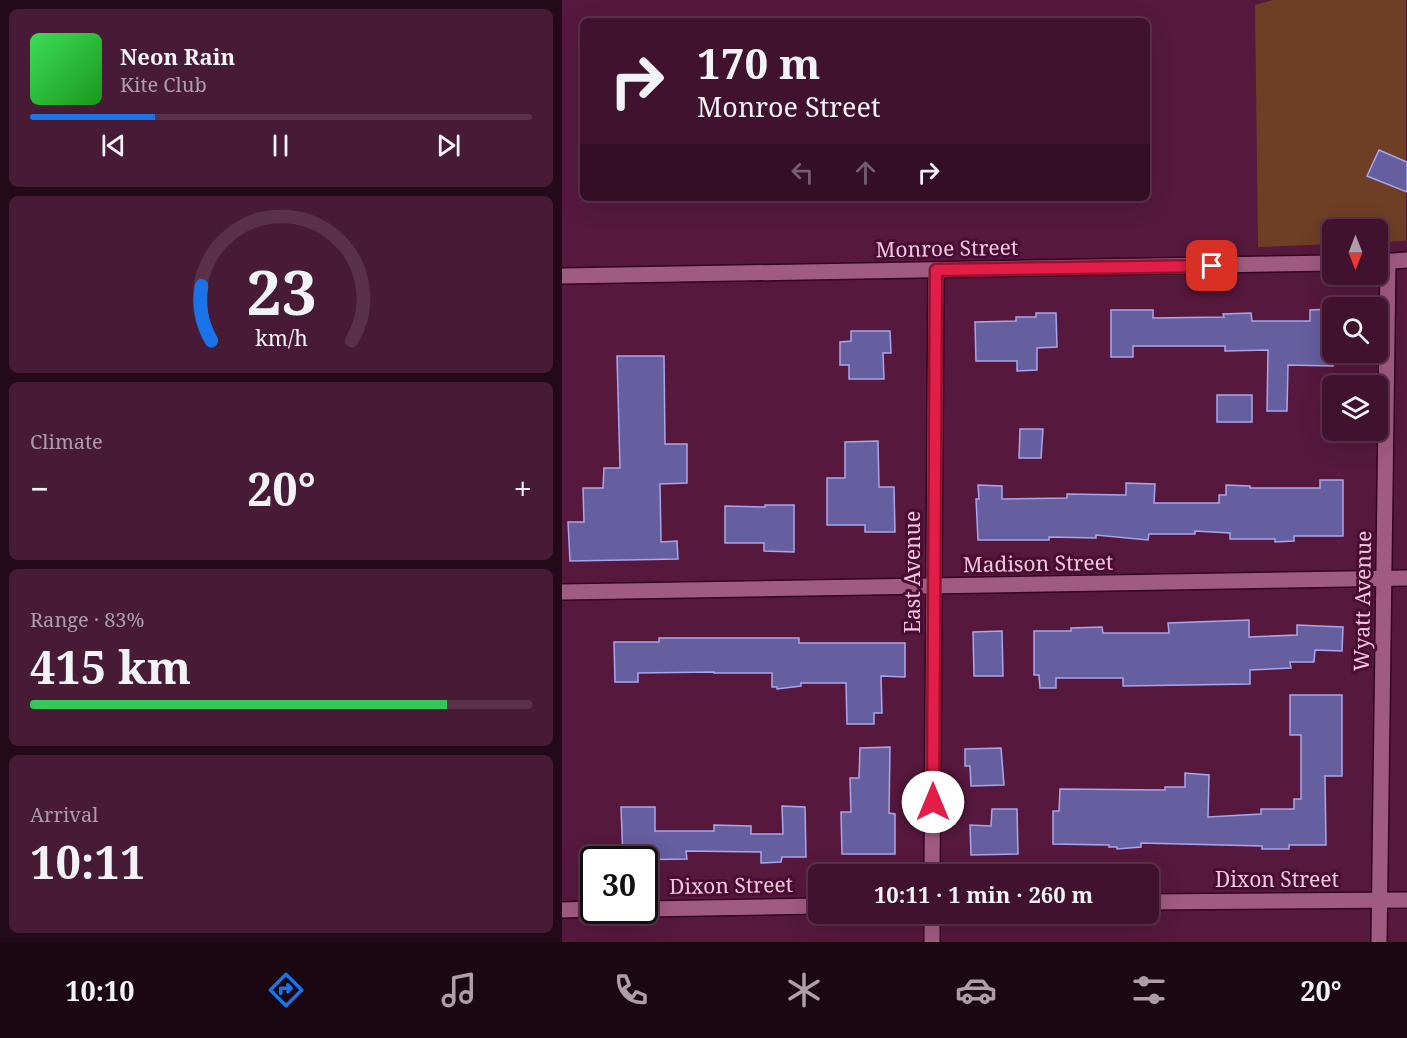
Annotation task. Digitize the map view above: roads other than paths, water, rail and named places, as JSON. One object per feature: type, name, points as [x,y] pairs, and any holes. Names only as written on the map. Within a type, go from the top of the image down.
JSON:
[{"type":"street","points":[[1388,262],[1406,260]]},
{"type":"street","name":"Monroe Street","points":[[562,276],[1322,263]]},
{"type":"street","name":"East Avenue","points":[[932,864],[936,270]]},
{"type":"street","name":"Wyatt Avenue","points":[[1379,942],[1385,578],[1383,285]]},
{"type":"street","name":"Madison Street","points":[[562,592],[1406,578]]},
{"type":"street","name":"Dixon Street","points":[[1159,902],[1406,900]]},
{"type":"street","name":"Dixon Street","points":[[658,909],[808,906]]},
{"type":"street","points":[[562,910],[580,909]]},
{"type":"street","points":[[932,924],[932,942]]}]
